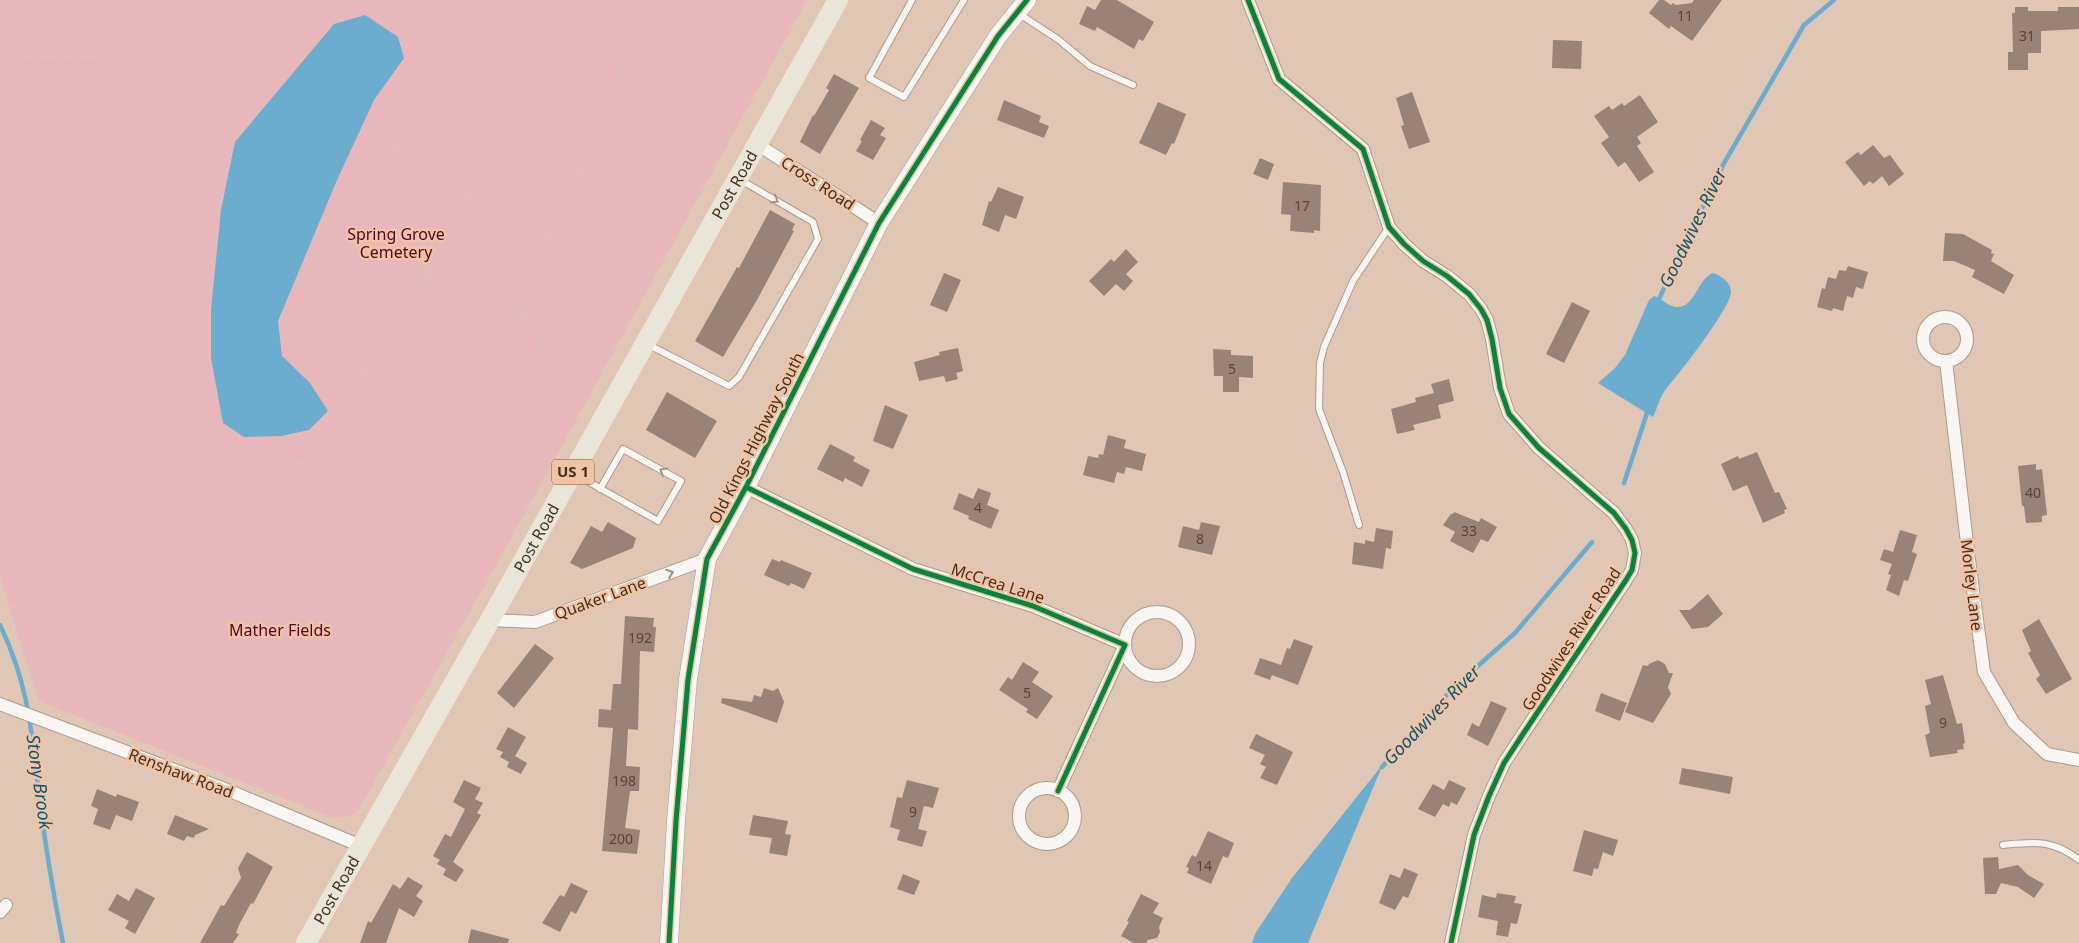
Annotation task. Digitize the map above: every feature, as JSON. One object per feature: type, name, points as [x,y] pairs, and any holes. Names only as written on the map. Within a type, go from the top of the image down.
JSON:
[{"type":"main road","name":"Post Road","points":[[306,943],[646,344],[838,0]]},
{"type":"street","name":"Goodwives River Road","points":[[1248,0],[1280,79],[1363,149],[1389,227],[1423,261],[1447,276],[1469,294],[1487,320],[1500,388],[1509,414],[1539,448],[1614,513],[1632,540],[1635,553],[1632,570],[1626,580],[1504,763],[1488,796],[1474,834],[1451,943]]},
{"type":"street","name":"Old Kings Highway South","points":[[669,943],[676,821],[688,680],[707,559],[746,487],[879,223],[998,36],[1022,6]]},
{"type":"street","name":"Cross Road","points":[[757,144],[879,223]]},
{"type":"street","name":"Morley Lane","points":[[1946,361],[1984,672],[2014,723],[2047,754],[2079,760]]},
{"type":"street","name":"McCrea Lane","points":[[746,487],[913,569],[1033,606],[1125,645]]},
{"type":"street","name":"Quaker Lane","points":[[490,620],[535,622],[707,559]]},
{"type":"street","points":[[1058,791],[1125,645],[1127,632],[1134,622],[1144,614],[1156,612],[1169,614],[1179,620],[1187,630],[1190,643],[1188,655],[1181,666],[1163,676],[1146,674],[1135,667],[1128,657],[1125,645]]},
{"type":"street","name":"Renshaw Road","points":[[4,706],[225,789],[361,846]]},
{"type":"street","points":[[1047,788],[1058,791],[1067,797],[1072,806],[1074,817],[1072,827],[1066,836],[1057,842],[1046,844],[1036,842],[1026,836],[1021,826],[1019,816],[1021,805],[1027,796],[1036,790],[1047,788]]},
{"type":"lane","points":[[912,0],[869,78],[904,97],[964,0]]},
{"type":"lane","points":[[1022,6],[1090,66],[1133,85]]},
{"type":"lane","points":[[646,344],[729,386],[739,377],[818,239],[813,222],[738,178]]},
{"type":"lane","points":[[1359,525],[1344,472],[1319,409],[1320,363],[1324,347],[1353,281],[1389,227]]},
{"type":"lane","points":[[573,473],[600,489],[658,521],[681,481],[623,449],[600,489]]},
{"type":"lane","points":[[2003,845],[2027,842],[2050,844],[2065,848],[2079,860]]},
{"type":"path","points":[[0,57],[120,56],[147,89],[196,52],[209,14],[206,0]]},
{"type":"path","points":[[282,0],[200,108],[176,152],[158,261],[164,367],[170,392],[182,420],[212,442],[262,460],[307,462],[353,454]]},
{"type":"path","points":[[363,369],[330,356],[318,340],[319,304],[377,170],[408,126],[443,57],[444,0]]},
{"type":"path","points":[[547,0],[613,53],[620,70],[619,85],[549,239],[527,293],[525,308],[539,338],[545,363],[483,470],[463,484],[432,484],[381,474],[356,459],[343,437],[361,396],[363,369],[382,353],[469,194],[563,13]]},
{"type":"path","points":[[618,66],[674,0]]},
{"type":"path","points":[[579,174],[612,186],[635,191],[653,176],[743,24],[750,4],[748,0]]},
{"type":"path","points":[[196,52],[228,73]]},
{"type":"path","points":[[394,145],[469,194],[668,304]]},
{"type":"path","points":[[0,273],[80,406],[145,417],[170,392]]},
{"type":"path","points":[[426,273],[470,298],[528,317]]},
{"type":"green space","name":"Spring Grove Cemetery","points":[[0,0],[807,0],[524,515],[357,813],[347,817],[331,817],[39,701],[0,578]]},
{"type":"water","points":[[365,15],[398,37],[404,58],[374,100],[337,180],[278,321],[282,356],[310,383],[328,411],[309,430],[281,436],[244,437],[223,423],[211,358],[211,310],[221,210],[235,142],[334,24]]},
{"type":"water","points":[[1713,273],[1722,277],[1731,288],[1729,299],[1703,341],[1664,392],[1653,417],[1598,383],[1615,368],[1625,355],[1649,300],[1654,296],[1673,307],[1682,306],[1692,299],[1703,281]]},
{"type":"water","points":[[1383,764],[1308,943],[1252,943],[1255,934],[1292,878]]},
{"type":"building","points":[[1101,0],[1117,0],[1154,22],[1143,41],[1139,39],[1134,49],[1097,27],[1095,31],[1079,24],[1087,6],[1095,10]]},
{"type":"building","points":[[1659,0],[1676,5],[1692,3],[1694,0],[1722,0],[1692,41],[1671,26],[1669,29],[1649,13]]},
{"type":"building","points":[[2015,7],[2028,7],[2028,11],[2058,11],[2058,7],[2079,7],[2079,29],[2041,31],[2041,53],[2028,53],[2028,70],[2008,70],[2008,52],[2013,52],[2012,13],[2015,13]]},
{"type":"building","points":[[1553,40],[1582,41],[1581,69],[1552,68]]},
{"type":"building","points":[[834,74],[859,88],[820,154],[800,142],[813,115],[829,90],[826,88]]},
{"type":"building","points":[[1412,92],[1430,142],[1409,149],[1401,126],[1404,125],[1396,98]]},
{"type":"building","points":[[1640,95],[1658,122],[1637,137],[1641,143],[1637,146],[1654,172],[1639,182],[1625,162],[1618,167],[1601,143],[1609,137],[1594,116],[1609,106],[1612,110],[1622,103],[1624,106]]},
{"type":"building","points":[[1004,100],[1041,116],[1039,122],[1049,126],[1044,138],[997,120]]},
{"type":"building","points":[[1158,102],[1186,114],[1174,144],[1172,143],[1166,155],[1139,143]]},
{"type":"building","points":[[871,120],[885,128],[880,135],[886,138],[873,160],[856,151]]},
{"type":"building","points":[[1873,145],[1884,158],[1890,155],[1904,174],[1889,186],[1882,176],[1873,184],[1870,181],[1864,186],[1845,162],[1858,152],[1861,155]]},
{"type":"building","points":[[1260,158],[1274,164],[1268,180],[1253,174]]},
{"type":"building","points":[[1283,182],[1321,185],[1320,231],[1314,230],[1314,233],[1290,231],[1291,215],[1281,214]]},
{"type":"building","points":[[998,187],[1024,197],[1016,219],[1005,215],[999,232],[982,225],[989,201],[991,202]]},
{"type":"building","points":[[770,210],[795,224],[792,230],[794,231],[757,300],[723,357],[695,341],[737,267],[739,268]]},
{"type":"building","points":[[1945,233],[1963,234],[1992,250],[1991,253],[1994,254],[1991,261],[2014,275],[2004,294],[1972,277],[1975,270],[1954,261],[1943,261]]},
{"type":"building","points":[[1126,249],[1138,262],[1126,274],[1133,281],[1124,291],[1116,284],[1104,296],[1089,281],[1111,259],[1114,262]]},
{"type":"building","points":[[1848,266],[1868,272],[1863,289],[1856,287],[1853,298],[1847,296],[1843,311],[1833,308],[1832,311],[1817,307],[1822,288],[1825,289],[1828,277],[1836,279],[1839,270],[1846,271]]},
{"type":"building","points":[[944,273],[961,280],[947,312],[930,305]]},
{"type":"building","points":[[1572,302],[1590,311],[1564,363],[1546,354]]},
{"type":"building","points":[[958,348],[963,371],[956,373],[958,379],[946,382],[944,376],[919,381],[914,362],[940,355],[939,352]]},
{"type":"building","points":[[1213,349],[1231,350],[1231,355],[1253,356],[1253,378],[1239,377],[1239,392],[1223,392],[1223,376],[1214,376]]},
{"type":"building","points":[[1449,379],[1454,401],[1438,405],[1441,418],[1413,425],[1415,430],[1397,434],[1391,409],[1416,402],[1415,398],[1434,393],[1431,384]]},
{"type":"building","points":[[667,392],[717,421],[695,458],[646,430]]},
{"type":"building","points":[[885,405],[908,415],[893,449],[873,441]]},
{"type":"building","points":[[1108,435],[1126,440],[1124,448],[1146,454],[1142,471],[1126,467],[1124,474],[1117,472],[1114,483],[1083,475],[1088,456],[1098,458],[1099,454],[1103,455]]},
{"type":"building","points":[[830,444],[855,457],[853,461],[870,470],[862,487],[845,478],[843,482],[817,469]]},
{"type":"building","points":[[1757,452],[1775,493],[1779,492],[1787,509],[1784,510],[1785,513],[1763,523],[1747,485],[1733,491],[1721,464],[1738,456],[1739,459]]},
{"type":"building","points":[[2036,464],[2036,470],[2042,469],[2047,515],[2042,516],[2042,522],[2026,523],[2024,506],[2022,506],[2018,466]]},
{"type":"building","points":[[978,488],[991,493],[987,505],[999,510],[991,529],[968,519],[969,516],[953,509],[959,493],[973,499]]},
{"type":"building","points":[[1454,512],[1479,522],[1481,518],[1497,527],[1488,542],[1481,539],[1473,553],[1450,541],[1455,532],[1443,525]]},
{"type":"building","points":[[608,522],[636,538],[633,548],[582,569],[570,563],[591,526],[602,532]]},
{"type":"building","points":[[1201,522],[1220,526],[1212,555],[1178,547],[1183,526],[1199,530]]},
{"type":"building","points":[[1376,528],[1393,531],[1391,549],[1386,548],[1383,569],[1352,564],[1354,542],[1365,544],[1365,540],[1374,542]]},
{"type":"building","points":[[1900,530],[1917,535],[1912,552],[1917,554],[1908,581],[1904,580],[1899,596],[1886,590],[1891,575],[1888,574],[1892,564],[1880,560],[1884,549],[1893,552]]},
{"type":"building","points":[[772,559],[780,562],[781,560],[812,573],[804,589],[791,583],[789,586],[764,575]]},
{"type":"building","points":[[1708,594],[1723,614],[1708,627],[1692,629],[1679,610],[1690,610]]},
{"type":"building","points":[[625,616],[654,618],[653,627],[656,627],[654,652],[640,651],[638,730],[628,729],[626,766],[640,767],[639,791],[630,791],[625,828],[640,830],[637,854],[602,851],[613,728],[598,727],[599,709],[611,710],[613,684],[621,684]]},
{"type":"building","points":[[2039,619],[2072,679],[2046,694],[2036,679],[2040,675],[2028,653],[2031,651],[2022,630]]},
{"type":"building","points":[[1294,639],[1313,646],[1298,685],[1272,675],[1270,680],[1254,674],[1260,658],[1281,665],[1287,648],[1290,649]]},
{"type":"building","points":[[535,644],[554,658],[514,708],[497,693]]},
{"type":"building","points":[[1658,660],[1665,664],[1669,673],[1673,673],[1668,687],[1671,694],[1653,723],[1625,712],[1643,665],[1648,666]]},
{"type":"building","points":[[1023,662],[1039,672],[1032,682],[1053,696],[1037,719],[1026,712],[1028,709],[999,690],[1008,677],[1012,680]]},
{"type":"building","points":[[1943,675],[1957,724],[1962,723],[1965,743],[1963,744],[1964,749],[1957,750],[1958,753],[1930,757],[1925,735],[1930,733],[1925,706],[1931,704],[1925,680]]},
{"type":"building","points":[[764,688],[773,691],[778,688],[784,702],[777,723],[721,703],[722,698],[752,702],[754,695],[761,697]]},
{"type":"building","points":[[1601,693],[1627,703],[1620,721],[1595,711]]},
{"type":"building","points":[[1491,701],[1507,708],[1488,746],[1467,735],[1472,723],[1479,727]]},
{"type":"building","points":[[508,727],[526,737],[515,756],[527,763],[521,774],[507,767],[509,762],[500,757],[503,752],[496,749]]},
{"type":"building","points":[[1256,734],[1293,752],[1277,785],[1260,778],[1266,767],[1260,764],[1265,755],[1249,748]]},
{"type":"building","points":[[1682,768],[1733,777],[1730,794],[1679,784]]},
{"type":"building","points":[[464,780],[481,788],[475,799],[483,803],[477,813],[481,815],[453,862],[464,870],[456,882],[443,875],[446,869],[437,864],[440,860],[433,856],[445,834],[451,837],[465,809],[453,802]]},
{"type":"building","points":[[907,780],[939,788],[933,808],[924,806],[918,829],[927,831],[922,847],[897,840],[900,830],[890,827],[897,797],[902,798]]},
{"type":"building","points":[[1449,780],[1466,788],[1457,805],[1451,802],[1449,807],[1443,804],[1435,817],[1418,809],[1433,784],[1444,790]]},
{"type":"building","points":[[97,789],[116,797],[117,794],[139,802],[132,821],[116,815],[110,830],[93,824],[98,809],[91,806]]},
{"type":"building","points":[[175,815],[209,829],[195,835],[194,838],[187,836],[184,841],[167,834]]},
{"type":"building","points":[[753,815],[788,821],[785,834],[791,835],[787,856],[769,853],[772,838],[749,835]]},
{"type":"building","points":[[1584,830],[1618,840],[1613,856],[1603,852],[1598,869],[1594,868],[1592,876],[1573,871]]},
{"type":"building","points":[[1208,831],[1234,843],[1228,858],[1223,856],[1211,884],[1187,873],[1189,868],[1186,867],[1192,855],[1196,857]]},
{"type":"building","points":[[247,852],[273,867],[239,925],[236,933],[239,934],[233,943],[200,943],[221,905],[224,906],[241,878],[238,868]]},
{"type":"building","points":[[1998,857],[1999,869],[2018,865],[2028,875],[2044,884],[2034,898],[2018,887],[2001,883],[1996,894],[1985,894],[1983,858]]},
{"type":"building","points":[[1404,868],[1418,874],[1408,898],[1403,896],[1395,910],[1379,903],[1390,874],[1400,878]]},
{"type":"building","points":[[903,874],[920,881],[914,895],[897,889]]},
{"type":"building","points":[[408,877],[423,886],[416,896],[423,901],[414,917],[399,908],[386,943],[360,943],[368,921],[371,923],[393,884],[400,889]]},
{"type":"building","points":[[571,883],[588,891],[576,914],[571,911],[560,932],[542,923],[560,895],[564,897]]},
{"type":"building","points":[[136,888],[155,898],[135,934],[125,928],[129,921],[108,910],[117,894],[129,901]]},
{"type":"building","points":[[1497,893],[1516,896],[1514,903],[1522,904],[1517,924],[1511,923],[1508,937],[1496,935],[1498,921],[1478,917],[1482,895],[1496,898]]},
{"type":"building","points":[[1141,894],[1159,903],[1153,913],[1163,918],[1157,938],[1148,940],[1146,943],[1134,943],[1121,936]]},
{"type":"building","points":[[471,929],[509,939],[508,943],[468,943]]},
{"type":"waterway","name":"Goodwives River","points":[[1657,303],[1723,165],[1804,25],[1834,0]]},
{"type":"waterway","name":"Goodwives River","points":[[1624,483],[1649,407]]},
{"type":"waterway","name":"Goodwives River","points":[[1382,767],[1453,688],[1515,633],[1592,542]]},
{"type":"waterway","name":"Stony Brook","points":[[0,625],[10,648],[24,691],[32,734],[53,891],[63,943]]},
{"type":"cycle path","points":[[669,943],[676,821],[688,680],[707,559],[746,487],[879,223],[998,36],[1027,0]]},
{"type":"cycle path","points":[[1248,0],[1279,79],[1363,149],[1389,227],[1423,261],[1447,276],[1469,294],[1481,309],[1487,320],[1500,388],[1509,414],[1539,448],[1614,513],[1632,540],[1635,553],[1632,570],[1626,580],[1504,763],[1474,835],[1451,943]]},
{"type":"cycle path","points":[[746,487],[913,569],[1033,606],[1125,645],[1058,791]]},
{"type":"park label","name":"Mather Fields","points":[[280,630]]}]
